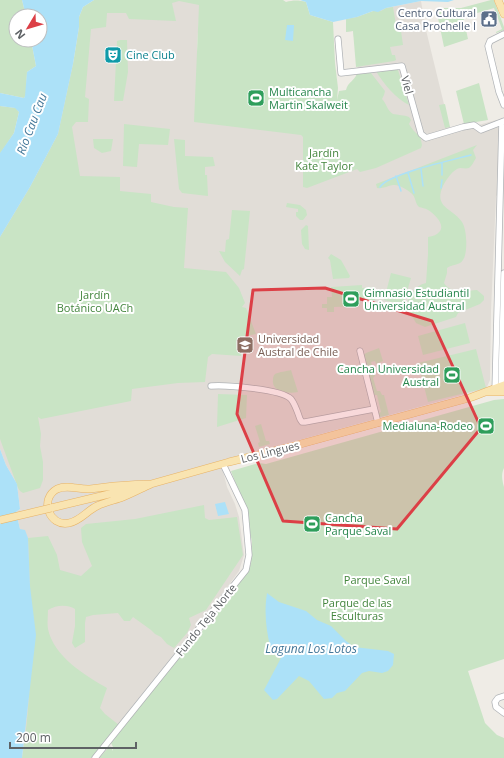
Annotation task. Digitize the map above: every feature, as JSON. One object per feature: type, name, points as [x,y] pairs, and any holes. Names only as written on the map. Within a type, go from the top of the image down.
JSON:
[{"type":"main road","points":[[498,0],[503,12]]},
{"type":"main road","name":"Los Lingues","points":[[0,520],[151,484],[469,398],[499,388]]},
{"type":"main road","points":[[151,484],[124,497],[99,505],[87,511],[77,520],[70,523],[60,523],[50,516],[48,510],[48,501],[51,495],[60,488],[68,487],[90,489],[151,484]]},
{"type":"street","points":[[504,34],[490,41],[488,46],[499,92],[504,105]]},
{"type":"street","name":"Viel","points":[[338,39],[341,74],[402,66],[423,137],[430,138],[474,125],[481,130],[503,122]]},
{"type":"street","points":[[499,388],[502,301],[503,122]]},
{"type":"street","points":[[502,301],[504,273]]},
{"type":"street","points":[[360,351],[378,423]]},
{"type":"street","points":[[211,386],[266,390],[283,395],[290,399],[302,422],[374,409]]},
{"type":"street","name":"Fundo Teja Norte","points":[[95,758],[246,570],[249,556],[245,510],[222,464]]},
{"type":"street","points":[[504,696],[498,698],[495,702],[496,707],[504,712]]},
{"type":"highlighted area","points":[[325,288],[432,321],[481,428],[397,529],[283,521],[237,414],[253,290]]},
{"type":"shaded area","name":"Universidad Austral de Chile","points":[[94,0],[198,0],[200,5],[197,68],[303,136],[335,140],[336,123],[356,78],[358,64],[353,31],[346,32],[346,19],[386,8],[421,1],[426,30],[451,133],[496,120],[499,131],[499,194],[496,196],[491,311],[490,380],[487,387],[484,389],[223,461],[223,471],[227,487],[239,517],[244,555],[239,571],[91,758],[22,758],[20,529],[16,512],[20,509],[17,484],[6,465],[0,449],[0,237],[30,187],[58,134],[73,64]]},
{"type":"green space","points":[[0,0],[22,0],[24,8],[8,8],[8,48],[33,48],[36,66],[27,72],[26,95],[24,98],[0,93]]},
{"type":"green space","points":[[94,0],[283,0],[286,2],[296,0],[306,2],[310,15],[333,22],[338,88],[337,100],[339,91],[346,90],[357,74],[371,73],[385,91],[382,99],[389,111],[393,114],[409,117],[411,120],[409,124],[420,136],[422,145],[421,148],[376,168],[360,172],[357,169],[307,188],[303,187],[303,137],[301,135],[194,122],[199,5],[179,1],[172,3],[176,21],[129,19],[126,13],[107,13],[106,27],[91,29],[85,97],[89,99],[88,122],[76,122],[72,127],[80,176],[120,177],[120,191],[151,194],[151,202],[174,207],[188,208],[184,268],[226,272],[239,288],[245,303],[242,307],[246,308],[256,334],[241,337],[241,356],[212,354],[208,357],[205,382],[178,383],[132,389],[131,401],[41,419],[38,417],[41,434],[40,446],[43,462],[43,480],[40,488],[23,493],[18,488],[0,439],[0,237],[30,187],[58,134],[73,64],[79,27],[79,17],[83,7]]},
{"type":"green space","points":[[494,0],[504,30],[496,33],[502,29],[494,8],[474,14],[473,13],[463,16],[468,39],[444,47],[436,8],[461,8]]},
{"type":"green space","points":[[393,7],[397,31],[401,31],[403,45],[390,47],[392,55],[395,55],[396,60],[356,67],[353,31],[346,32],[346,19]]},
{"type":"green space","points":[[127,40],[128,72],[123,101],[114,101],[117,41]]},
{"type":"green space","points":[[395,68],[398,70],[409,105],[399,99],[390,90],[376,71]]},
{"type":"green space","points":[[479,83],[488,120],[464,124],[456,91]]},
{"type":"green space","points":[[445,104],[450,127],[445,128],[439,105]]},
{"type":"green space","points":[[0,106],[16,108],[19,112],[14,133],[0,154]]},
{"type":"green space","points":[[124,124],[170,129],[168,145],[139,144],[137,167],[123,166]]},
{"type":"green space","points":[[93,139],[113,139],[111,151],[102,153],[94,148]]},
{"type":"green space","points":[[174,139],[185,140],[185,156],[213,157],[215,166],[205,167],[208,196],[182,193],[179,189]]},
{"type":"green space","points":[[477,145],[473,150],[476,158],[471,166],[469,168],[457,169],[452,173],[443,186],[440,199],[445,207],[458,217],[464,225],[466,241],[465,257],[460,263],[447,268],[444,283],[451,289],[455,290],[477,290],[484,296],[484,300],[480,304],[458,313],[456,317],[425,327],[416,323],[406,306],[415,288],[426,283],[428,237],[436,235],[440,231],[441,224],[431,212],[419,207],[413,195],[407,190],[395,185],[377,188],[376,184]]},
{"type":"green space","points":[[287,203],[300,205],[306,210],[307,215],[303,220],[300,220],[296,216],[298,209],[286,207]]},
{"type":"green space","points":[[232,210],[250,211],[244,269],[242,270],[240,276],[225,262],[219,251],[225,252],[226,240],[229,239]]},
{"type":"green space","points":[[306,225],[308,226],[309,250],[305,249],[302,244],[301,230]]},
{"type":"green space","points":[[331,254],[341,260],[350,276],[349,278],[333,279],[330,260],[328,258]]},
{"type":"green space","points":[[391,273],[411,278],[403,305],[384,300]]},
{"type":"green space","name":"Gimnasio Estudiantil Universidad Austral","points":[[362,285],[362,288],[374,287],[375,300],[360,301],[360,306],[334,307],[334,312],[327,312],[327,308],[322,308],[322,304],[327,304],[327,297],[332,297],[331,287]]},
{"type":"green space","points":[[465,323],[470,343],[423,355],[418,336]]},
{"type":"green space","points":[[379,348],[383,361],[376,364],[375,361],[371,362],[375,376],[373,378],[377,391],[380,391],[382,395],[384,395],[389,415],[380,417],[378,413],[381,412],[377,395],[374,395],[362,356]]},
{"type":"green space","name":"Cancha Universidad Austral","points":[[476,349],[486,388],[428,402],[418,363]]},
{"type":"green space","points":[[291,370],[298,392],[290,393],[278,390],[273,384],[274,375]]},
{"type":"green space","points":[[218,394],[247,395],[246,418],[217,427]]},
{"type":"green space","name":"Parque Saval","points":[[504,399],[504,468],[502,477],[504,487],[504,659],[468,671],[485,723],[497,735],[504,738],[504,758],[99,758],[110,746],[113,751],[111,743],[144,700],[214,617],[243,578],[251,564],[252,542],[245,508],[231,471],[259,463],[266,464],[494,400]]},
{"type":"green space","points":[[261,424],[266,441],[269,441],[270,444],[259,447],[258,443],[260,442],[255,426]]},
{"type":"green space","points":[[204,505],[205,518],[209,520],[237,517],[243,555],[206,610],[189,618],[191,625],[187,633],[174,648],[133,617],[130,621],[124,621],[118,613],[86,617],[85,642],[75,648],[72,643],[75,626],[75,609],[69,606],[62,606],[54,607],[48,610],[48,629],[51,639],[64,657],[80,671],[107,688],[100,708],[119,725],[91,758],[22,758],[26,731],[31,648],[28,538],[48,536],[57,555],[60,570],[81,576],[92,566],[82,542],[81,528],[86,524],[135,519]]},
{"type":"water","name":"Río Cau Cau","points":[[22,0],[94,0],[83,7],[79,17],[79,27],[73,64],[58,134],[30,187],[0,237],[0,153],[14,133],[19,112],[15,108],[0,106],[0,93],[24,98],[27,72],[36,66],[33,48],[48,48],[48,8],[24,8]]},
{"type":"water","points":[[300,0],[454,0],[448,2],[421,1],[386,8],[378,12],[373,11],[357,17],[333,22],[310,15],[306,2]]},
{"type":"water","points":[[287,25],[294,25],[293,41],[285,40]]},
{"type":"water","points":[[0,449],[6,465],[17,484],[20,509],[16,512],[20,529],[25,530],[28,538],[30,586],[36,635],[22,758],[0,758]]},
{"type":"water","points":[[225,502],[229,514],[218,516],[215,504]]},
{"type":"water","name":"Laguna Los Lotos","points":[[267,593],[279,602],[306,611],[317,620],[331,626],[354,647],[388,651],[394,654],[393,665],[388,671],[382,673],[369,671],[362,673],[345,691],[337,693],[332,698],[324,699],[309,681],[299,676],[277,699],[273,700],[264,690],[281,658],[278,651],[270,646],[267,633]]},
{"type":"waterway","points":[[380,187],[385,182],[407,172],[471,155]]},
{"type":"waterway","points":[[442,163],[442,175]]},
{"type":"waterway","points":[[421,169],[423,186]]},
{"type":"waterway","points":[[408,173],[414,193]]},
{"type":"waterway","points":[[396,176],[401,191]]},
{"type":"waterway","points":[[441,188],[442,180]]},
{"type":"place","name":"Centro Cultural Casa Prochelle I","points":[[489,19]]},
{"type":"place","name":"Cine Club","points":[[113,55]]},
{"type":"place","name":"Multicancha Martin Skalweit","points":[[256,98]]},
{"type":"place","name":"Gimnasio Estudiantil Universidad Austral","points":[[351,299]]},
{"type":"place","name":"Universidad Austral de Chile","points":[[245,345]]},
{"type":"place","name":"Cancha Universidad Austral","points":[[452,375]]},
{"type":"place","name":"Medialuna-Rodeo","points":[[486,426]]},
{"type":"place","name":"Cancha Parque Saval","points":[[312,524]]},
{"type":"park label","name":"Jardín Kate Taylor","points":[[324,159]]},
{"type":"park label","name":"Jardín Botánico UACh","points":[[95,301]]},
{"type":"park label","name":"Parque de las Esculturas","points":[[357,609]]}]
